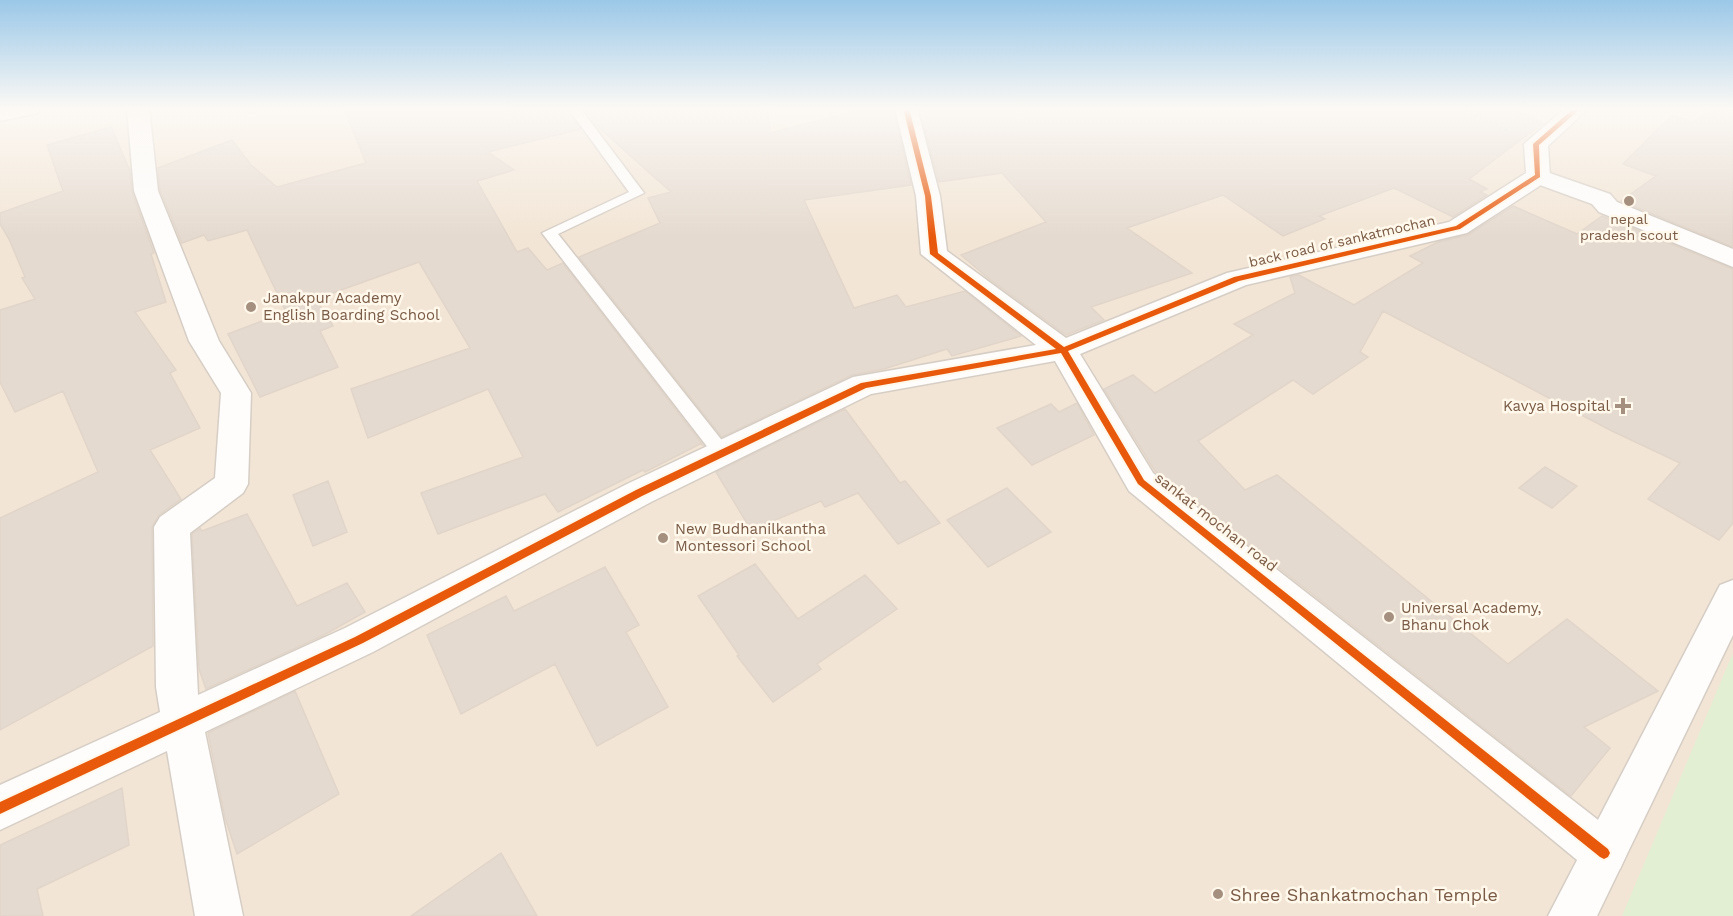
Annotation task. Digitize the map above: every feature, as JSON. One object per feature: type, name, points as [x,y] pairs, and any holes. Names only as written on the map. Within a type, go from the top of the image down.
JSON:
[{"type":"street","points":[[142,151],[146,191],[204,342],[236,393],[231,484],[172,527],[176,687],[219,916]]},
{"type":"street","name":"sankat mochan road","points":[[917,151],[928,196],[934,254],[1063,350],[1142,482],[1604,853]]},
{"type":"street","points":[[1536,151],[1538,176],[1601,199],[1608,207],[1733,259]]},
{"type":"street","name":"back road of sankatmochan","points":[[0,808],[182,725],[359,640],[639,493],[864,385],[1063,350],[1237,279],[1458,228],[1538,176]]},
{"type":"street","points":[[1572,916],[1733,596]]},
{"type":"lane","points":[[606,151],[637,193],[549,233],[722,453]]},
{"type":"shaded area","points":[[0,151],[1733,151],[1733,916],[0,916]]},
{"type":"green space","points":[[1733,653],[1733,916],[1622,916]]},
{"type":"building","points":[[49,151],[121,151],[130,171],[132,192],[154,253],[151,254],[166,302],[135,312],[176,370],[170,373],[200,428],[150,450],[181,499],[159,515],[152,527],[153,646],[0,730],[0,518],[98,472],[63,391],[15,412],[0,382],[0,310],[35,299],[22,278],[25,277],[0,224],[0,213],[63,191]]},
{"type":"building","points":[[204,151],[240,151],[251,165],[277,187],[366,163],[361,151],[493,151],[488,152],[514,170],[477,181],[517,252],[528,248],[547,270],[563,263],[703,445],[700,444],[645,472],[643,470],[558,512],[545,494],[438,534],[421,493],[523,457],[488,389],[368,438],[351,389],[470,348],[419,262],[316,299],[333,326],[320,331],[338,367],[260,397],[228,334],[286,312],[247,230],[208,241],[204,235],[182,243],[160,190],[158,168]]},
{"type":"building","points":[[625,151],[903,151],[911,185],[804,200],[854,308],[897,295],[906,307],[965,291],[1021,336],[952,356],[947,349],[884,369],[852,375],[722,437],[579,257],[660,223],[648,198],[671,192]]},
{"type":"building","points":[[931,151],[1506,151],[1469,179],[1487,189],[1480,192],[1487,195],[1453,217],[1394,188],[1319,216],[1325,219],[1283,236],[1223,195],[1127,228],[1192,273],[1091,307],[1104,320],[1066,335],[988,278],[961,255],[1046,222],[1002,173],[939,182]]},
{"type":"building","points":[[1636,151],[1733,151],[1733,247],[1621,201],[1656,176],[1623,164]]},
{"type":"building","points":[[1513,206],[1577,234],[1602,216],[1733,269],[1733,523],[1719,540],[1648,499],[1680,463],[1612,431],[1383,311],[1360,352],[1368,357],[1313,394],[1293,380],[1198,441],[1245,490],[1277,475],[1508,664],[1567,619],[1658,691],[1584,727],[1610,748],[1571,796],[1155,471],[1104,389],[1133,375],[1155,393],[1253,335],[1234,324],[1295,293],[1290,277],[1299,275],[1354,305],[1423,263],[1410,256],[1438,242],[1468,235]]},
{"type":"building","points":[[1077,403],[1094,435],[1032,465],[997,428],[1051,404],[1059,412]]},
{"type":"building","points":[[845,409],[900,483],[905,481],[940,523],[898,544],[858,493],[825,507],[821,501],[751,530],[716,472]]},
{"type":"building","points":[[1545,467],[1577,486],[1552,508],[1519,488]]},
{"type":"building","points":[[328,481],[347,532],[313,546],[293,495]]},
{"type":"building","points":[[1007,488],[1051,532],[988,567],[947,520]]},
{"type":"building","points":[[247,514],[297,606],[347,583],[365,612],[324,635],[206,689],[199,669],[192,534],[200,528],[202,531]]},
{"type":"building","points":[[755,564],[798,619],[865,575],[897,609],[817,664],[821,669],[773,702],[737,656],[739,655],[698,596]]},
{"type":"building","points":[[605,567],[639,625],[626,632],[668,707],[597,746],[555,664],[461,714],[427,635],[506,596],[514,611]]},
{"type":"building","points":[[295,691],[339,794],[237,854],[225,818],[208,733]]},
{"type":"building","points":[[122,788],[129,845],[37,889],[43,916],[0,916],[0,845]]},
{"type":"building","points":[[501,853],[537,916],[411,916]]},
{"type":"cycle path","points":[[917,151],[928,196],[934,254],[1063,350],[1141,482],[1604,853]]},
{"type":"cycle path","points":[[0,808],[359,640],[639,493],[864,385],[1063,350],[1237,279],[1458,228],[1538,176],[1536,151]]},
{"type":"place","name":"nepal pradesh scout","points":[[1629,201]]},
{"type":"place","name":"Janakpur Academy English Boarding School","points":[[251,307]]},
{"type":"place","name":"Kavya Hospital","points":[[1623,406]]},
{"type":"place","name":"New Budhanilkantha Montessori School","points":[[663,538]]},
{"type":"place","name":"Universal Academy, Bhanu Chok","points":[[1389,617]]},
{"type":"place","name":"Shree Shankatmochan Temple","points":[[1218,894]]}]
